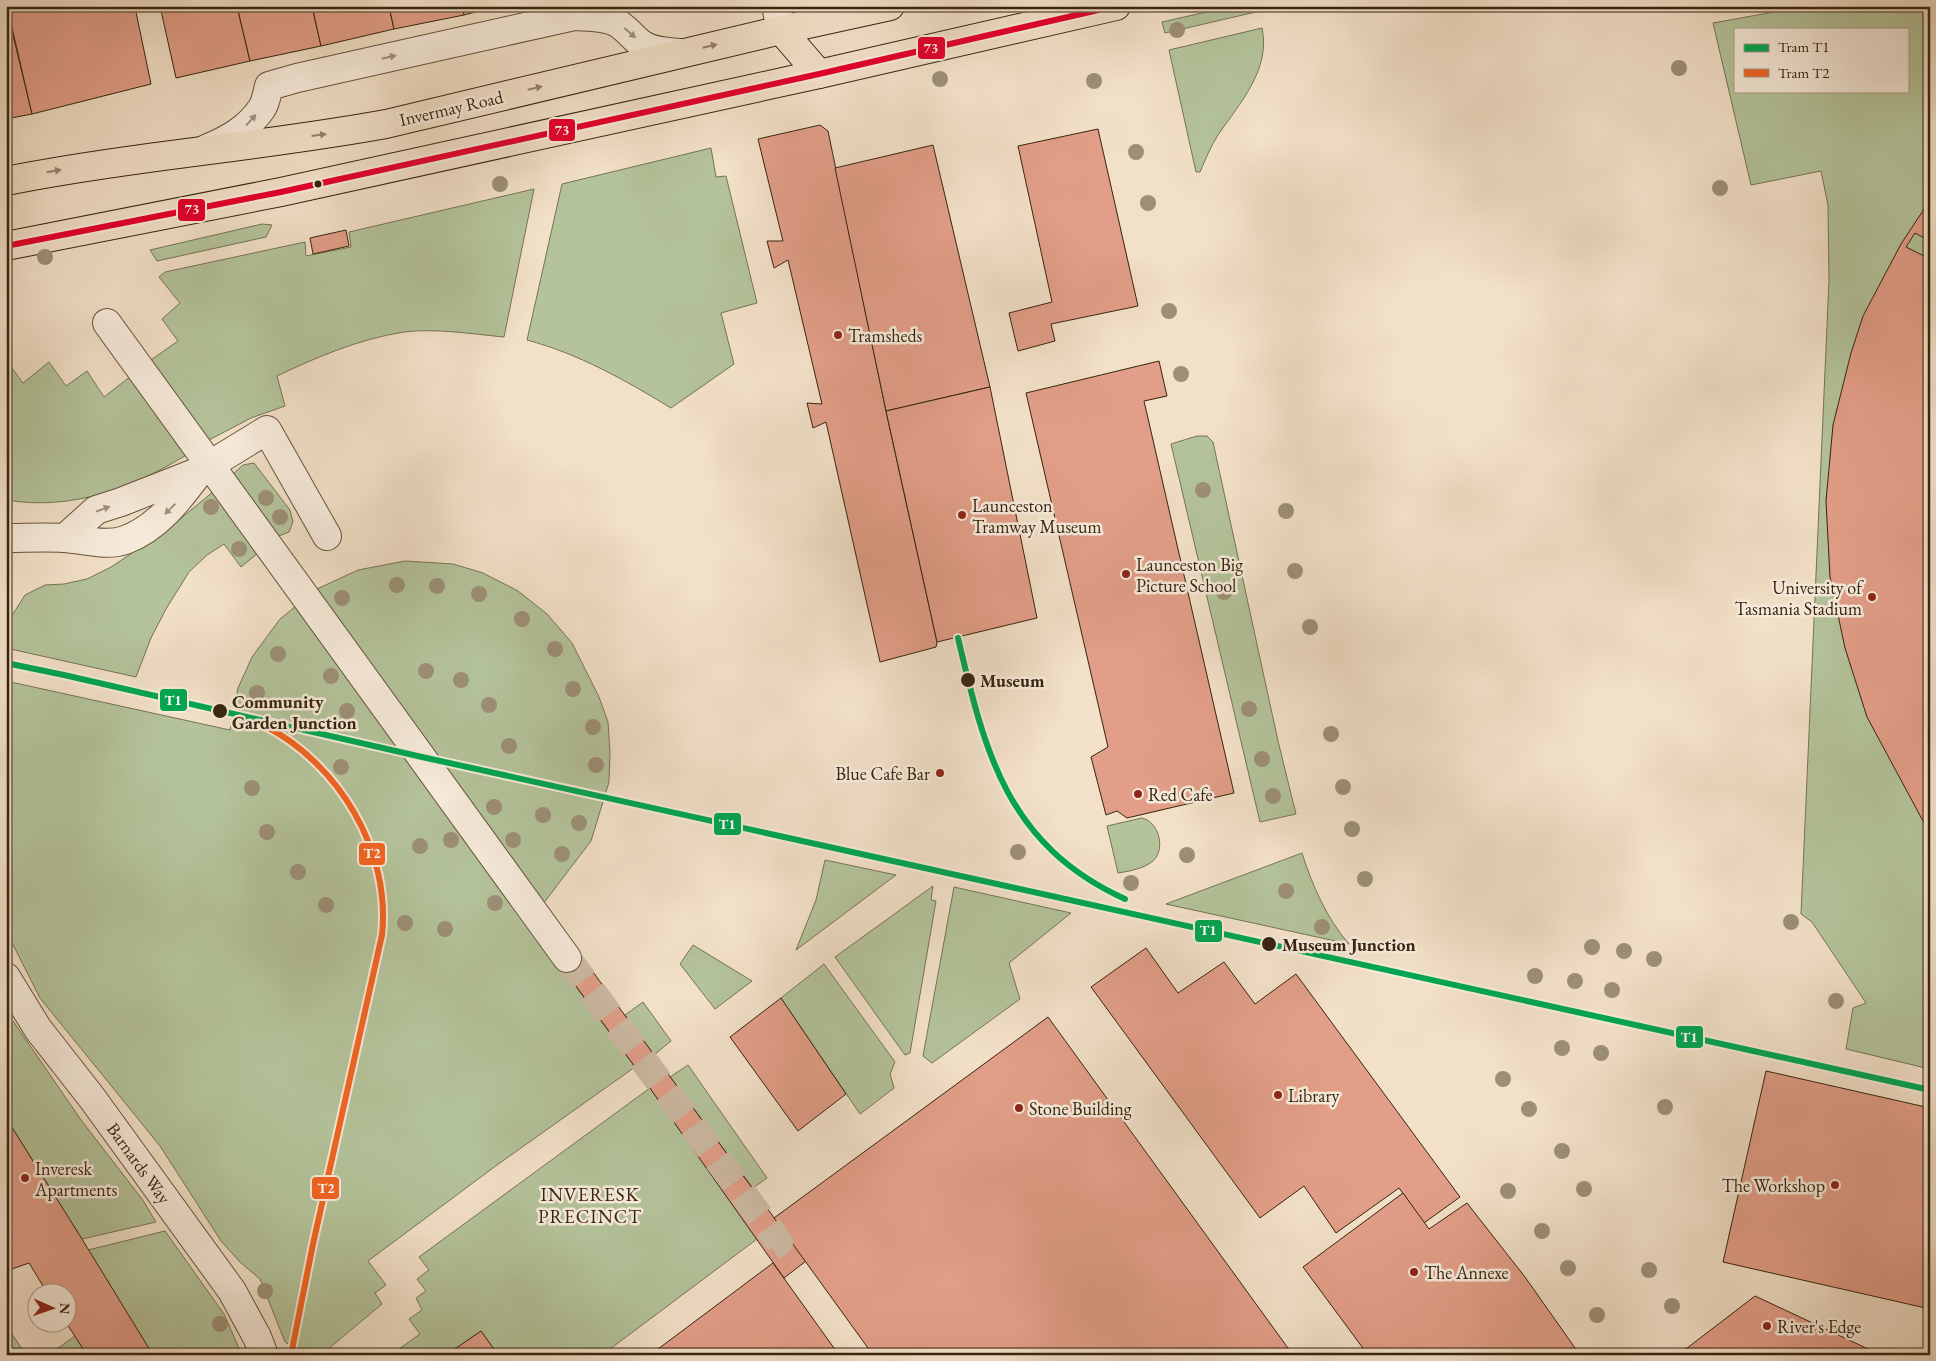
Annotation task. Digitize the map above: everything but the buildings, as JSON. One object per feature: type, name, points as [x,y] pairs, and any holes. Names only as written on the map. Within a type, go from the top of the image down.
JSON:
[{"type":"main road","points":[[6,246],[281,192],[819,74],[1116,6]]},
{"type":"main road","name":"Invermay Road","points":[[6,180],[386,124],[681,53],[778,18],[879,7]]},
{"type":"main road","points":[[778,18],[819,74]]},
{"type":"street","points":[[195,153],[225,141],[244,128],[263,107],[269,86],[297,78],[574,16],[597,17],[613,21],[628,29],[643,44],[656,50],[681,53]]},
{"type":"street","points":[[107,323],[205,467],[272,554],[567,958]]},
{"type":"street","points":[[65,538],[96,510],[121,502],[205,467],[267,430],[327,536]]},
{"type":"street","points":[[6,538],[65,538],[100,542],[124,540],[150,526],[165,514],[179,500],[205,467]]},
{"type":"street","name":"Barnards Way","points":[[6,977],[38,1029],[92,1098],[232,1291],[257,1337],[264,1355]]},
{"type":"green space","points":[[1233,6],[1259,6],[1260,11],[1165,33],[1162,22]]},
{"type":"green space","name":"University of Tasmania Stadium","points":[[1776,6],[1930,6],[1930,1069],[1846,1049],[1853,1008],[1866,1003],[1812,922],[1801,914],[1829,281],[1828,205],[1821,171],[1751,185],[1713,23],[1774,12]]},
{"type":"green space","points":[[1262,28],[1264,43],[1262,58],[1252,85],[1215,139],[1200,172],[1196,172],[1169,50]]},
{"type":"green space","points":[[711,148],[716,177],[726,176],[757,303],[721,313],[734,364],[671,408],[583,360],[527,340],[562,184]]},
{"type":"green space","points":[[534,189],[504,337],[454,332],[416,331],[387,335],[339,350],[277,376],[285,406],[251,418],[209,440],[151,360],[178,341],[162,319],[180,303],[159,277],[165,272],[305,242],[306,256],[351,247],[349,232]]},
{"type":"green space","points":[[262,224],[272,225],[266,237],[157,261],[150,250]]},
{"type":"green space","points":[[6,360],[23,383],[49,362],[66,386],[87,371],[104,397],[131,376],[188,454],[146,477],[101,494],[55,502],[31,503],[6,500]]},
{"type":"green space","points":[[1197,436],[1207,436],[1213,442],[1278,741],[1296,814],[1260,822],[1171,444]]},
{"type":"green space","points":[[254,463],[290,510],[293,522],[289,532],[279,536],[233,474],[243,465]]},
{"type":"green space","points":[[214,491],[258,553],[241,567],[224,544],[207,555],[189,572],[151,638],[136,677],[6,648],[6,625],[25,595],[45,585],[64,584],[87,579],[111,567],[168,529]]},
{"type":"green space","points":[[405,561],[453,564],[483,573],[518,591],[547,614],[572,643],[599,697],[608,722],[609,782],[591,841],[543,904],[524,916],[635,1067],[497,1165],[368,1261],[386,1285],[375,1293],[382,1304],[321,1355],[306,1355],[285,1342],[260,1279],[240,1262],[221,1241],[160,1146],[40,998],[6,931],[6,681],[230,730],[238,688],[252,657],[280,619],[317,589],[358,570]]},
{"type":"green space","points":[[1142,818],[1153,825],[1159,836],[1160,843],[1157,856],[1145,866],[1118,873],[1107,826]]},
{"type":"green space","points":[[1302,853],[1321,901],[1334,924],[1349,944],[1166,904]]},
{"type":"green space","points":[[825,860],[896,875],[796,950],[816,900]]},
{"type":"green space","points":[[933,886],[931,900],[936,901],[910,1053],[905,1055],[835,957]]},
{"type":"green space","points":[[954,887],[1071,913],[1009,963],[1020,999],[932,1063],[923,1056]]},
{"type":"green space","points":[[693,945],[752,981],[715,1009],[680,964]]},
{"type":"green space","points":[[824,964],[895,1062],[890,1074],[894,1088],[860,1114],[781,998]]},
{"type":"green space","points":[[643,1002],[671,1041],[654,1055],[625,1015]]},
{"type":"green space","points":[[13,1021],[81,1120],[142,1199],[156,1222],[82,1239],[6,1118],[6,1025]]},
{"type":"green space","points":[[688,1065],[767,1178],[753,1188],[670,1077]]},
{"type":"green space","points":[[650,1088],[757,1239],[602,1355],[498,1355],[481,1331],[446,1355],[403,1355],[399,1349],[420,1334],[409,1319],[422,1310],[416,1298],[426,1291],[417,1279],[429,1270],[419,1257]]},
{"type":"green space","points":[[165,1231],[224,1314],[242,1355],[153,1355],[88,1250]]},
{"type":"green space","points":[[6,1325],[26,1355],[6,1355]]},
{"type":"green space","points":[[75,1336],[87,1355],[54,1355],[54,1351]]},
{"type":"tunnel","points":[[567,958],[779,1242],[766,1252]]},
{"type":"tram line","name":"T1","points":[[958,638],[979,720],[992,757],[1007,791],[1027,823],[1053,852],[1085,877],[1125,899]]},
{"type":"tram line","name":"T1","points":[[6,663],[422,757],[1930,1090]]},
{"type":"tram line","name":"T2","points":[[265,726],[292,742],[316,763],[337,787],[355,813],[368,842],[378,872],[383,903],[382,935],[313,1244],[291,1355]]},
{"type":"transit line","name":"73","points":[[6,246],[281,192],[819,74],[1116,6]]},
{"type":"place","name":"Tramsheds","points":[[838,335]]},
{"type":"place","name":"Launceston Tramway Museum","points":[[962,515]]},
{"type":"place","name":"Launceston Big Picture School","points":[[1126,574]]},
{"type":"place","name":"University of Tasmania Stadium","points":[[1872,597]]},
{"type":"place","name":"Museum","points":[[968,680]]},
{"type":"place","name":"Community Garden Junction","points":[[220,711]]},
{"type":"place","name":"Blue Cafe Bar","points":[[940,773]]},
{"type":"place","name":"Red Cafe","points":[[1138,794]]},
{"type":"place","name":"Museum Junction","points":[[1269,944]]},
{"type":"place","name":"Library","points":[[1278,1095]]},
{"type":"place","name":"Stone Building","points":[[1019,1108]]},
{"type":"place","name":"Inveresk Apartments","points":[[25,1178]]},
{"type":"place","name":"The Workshop","points":[[1835,1185]]},
{"type":"place","name":"The Annexe","points":[[1414,1272]]},
{"type":"place","name":"River's Edge","points":[[1767,1326]]},
{"type":"district","name":"INVERESK PRECINCT","points":[[590,1205]]}]
